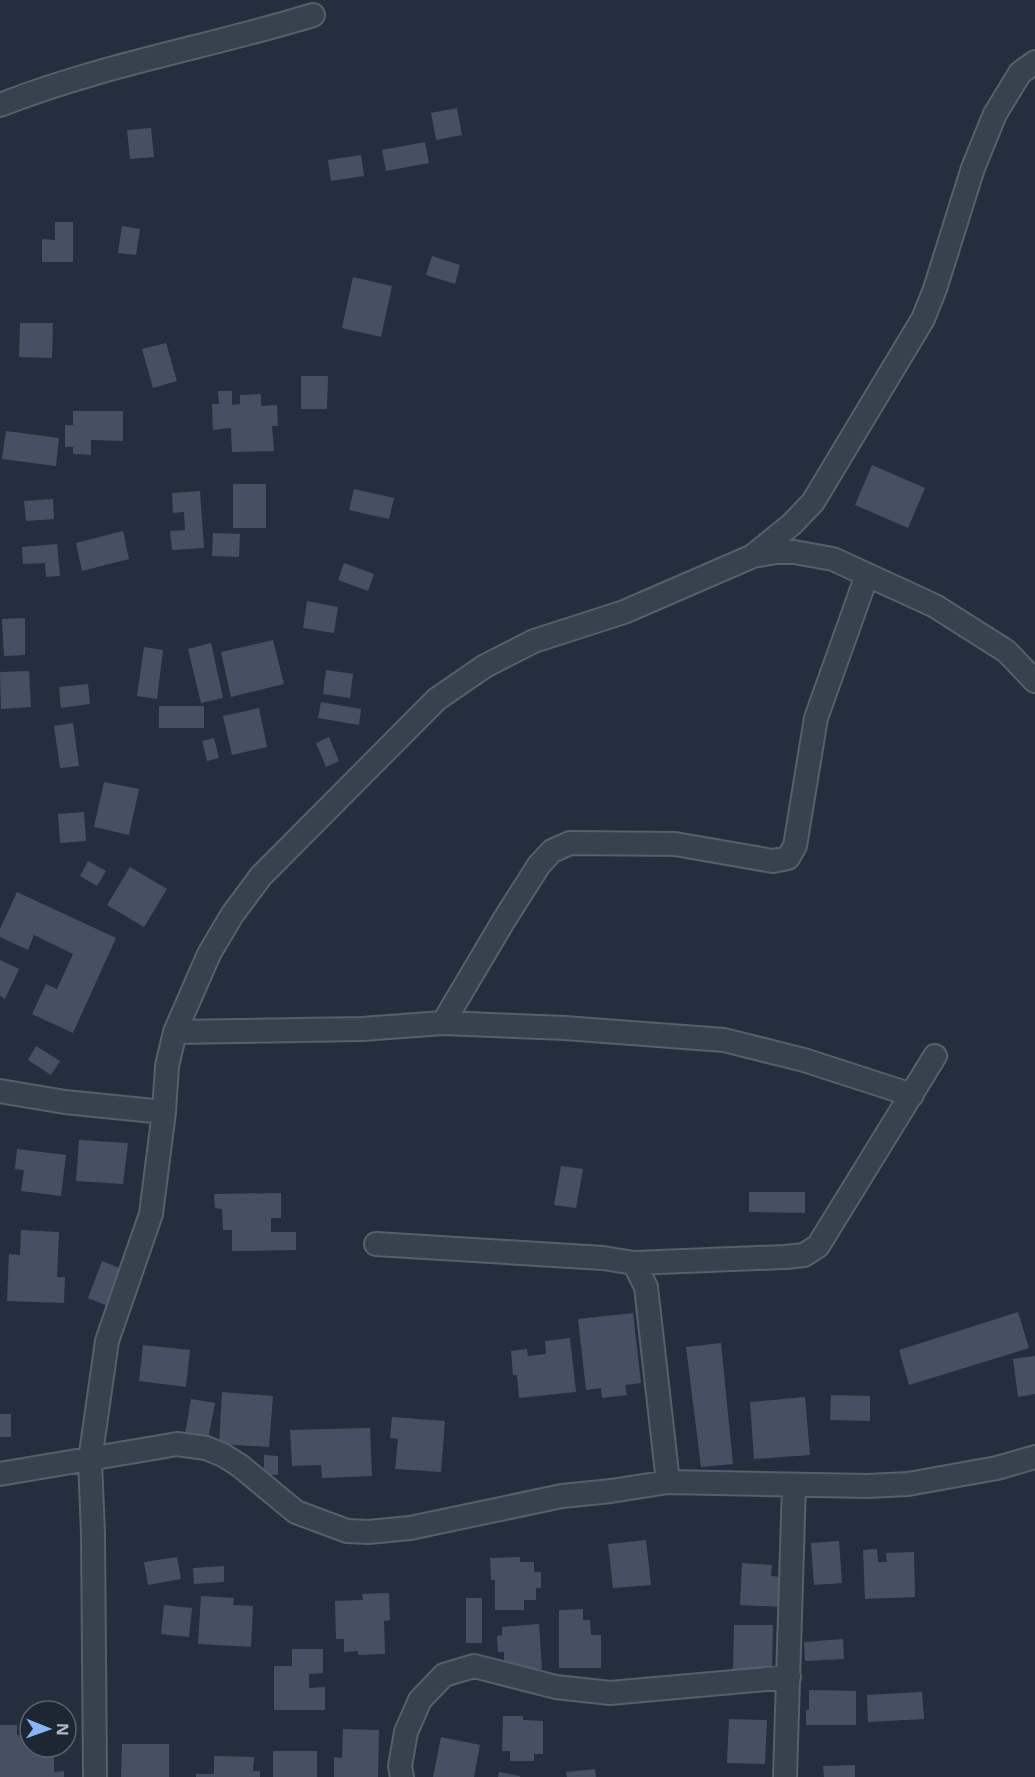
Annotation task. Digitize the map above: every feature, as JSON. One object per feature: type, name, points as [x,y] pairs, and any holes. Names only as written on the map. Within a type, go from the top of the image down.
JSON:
[{"type":"street","points":[[0,105],[32,92],[117,66],[250,35],[313,15]]},
{"type":"street","points":[[753,556],[792,525],[813,502],[923,319],[935,290],[973,168],[995,114],[1020,73],[1035,62]]},
{"type":"street","points":[[95,1777],[93,1534],[90,1460],[107,1341],[151,1214],[164,1112],[167,1066],[175,1032],[209,954],[232,915],[261,876],[437,699],[485,666],[534,641],[624,612],[753,556],[776,552],[814,554],[833,559],[935,606],[1006,651],[1035,681]]},
{"type":"street","points":[[443,1023],[539,865],[552,851],[570,843],[675,844],[773,861],[788,858],[795,846],[816,718],[867,575]]},
{"type":"street","points":[[175,1032],[362,1029],[443,1023],[565,1028],[724,1040],[804,1060],[912,1095]]},
{"type":"street","points":[[376,1244],[603,1258],[634,1263],[804,1255],[818,1246],[935,1056]]},
{"type":"street","points":[[0,1091],[65,1102],[164,1112]]},
{"type":"street","points":[[634,1263],[646,1287],[668,1482]]},
{"type":"street","points":[[0,1474],[177,1444],[206,1448],[223,1455],[296,1512],[347,1531],[368,1532],[410,1528],[562,1496],[668,1482],[794,1485],[908,1484],[997,1468],[1035,1457]]},
{"type":"street","points":[[785,1777],[794,1485]]},
{"type":"street","points":[[402,1777],[400,1766],[406,1732],[420,1700],[444,1675],[474,1666],[556,1687],[610,1693],[789,1677]]},
{"type":"building","points":[[457,108],[462,135],[436,140],[431,113]]},
{"type":"building","points":[[151,128],[154,157],[130,159],[127,130]]},
{"type":"building","points":[[425,142],[429,163],[386,171],[382,150]]},
{"type":"building","points":[[361,155],[364,176],[331,181],[328,160]]},
{"type":"building","points":[[55,222],[73,222],[73,262],[42,262],[42,239],[55,240]]},
{"type":"building","points":[[122,226],[140,229],[136,255],[118,253]]},
{"type":"building","points":[[432,256],[460,265],[455,284],[426,275]]},
{"type":"building","points":[[353,277],[392,286],[381,337],[342,328]]},
{"type":"building","points":[[20,323],[53,323],[52,358],[19,357]]},
{"type":"building","points":[[166,343],[177,381],[153,388],[142,349]]},
{"type":"building","points":[[301,376],[328,376],[327,409],[301,409]]},
{"type":"building","points":[[218,391],[232,391],[232,405],[240,404],[240,395],[261,394],[261,406],[277,405],[278,426],[272,426],[274,451],[232,452],[231,428],[213,430],[212,404],[219,404]]},
{"type":"building","points":[[73,411],[123,411],[123,441],[91,440],[91,455],[73,454],[73,447],[65,447],[65,425],[73,425]]},
{"type":"building","points":[[6,431],[59,438],[56,466],[2,459]]},
{"type":"building","points":[[872,465],[925,488],[908,528],[855,505]]},
{"type":"building","points":[[233,484],[266,484],[266,528],[233,528]]},
{"type":"building","points":[[354,489],[394,498],[389,519],[349,510]]},
{"type":"building","points":[[200,491],[204,548],[172,550],[170,531],[185,530],[184,512],[173,513],[172,493]]},
{"type":"building","points":[[53,499],[54,519],[26,521],[24,501]]},
{"type":"building","points":[[123,531],[129,559],[82,571],[76,543]]},
{"type":"building","points":[[213,533],[240,534],[239,557],[212,556]]},
{"type":"building","points":[[57,544],[60,576],[46,577],[45,563],[23,564],[22,547]]},
{"type":"building","points":[[344,563],[374,574],[368,591],[338,580]]},
{"type":"building","points":[[307,601],[338,607],[334,633],[303,628]]},
{"type":"building","points":[[25,618],[25,655],[4,656],[2,619]]},
{"type":"building","points":[[273,640],[284,684],[231,697],[221,652]]},
{"type":"building","points":[[211,643],[223,698],[201,703],[188,649]]},
{"type":"building","points":[[144,647],[163,650],[157,699],[137,696]]},
{"type":"building","points":[[326,670],[353,674],[350,698],[323,694]]},
{"type":"building","points":[[29,671],[31,707],[1,709],[0,672]]},
{"type":"building","points":[[88,684],[90,704],[61,708],[59,687]]},
{"type":"building","points":[[321,702],[361,709],[359,725],[318,718]]},
{"type":"building","points":[[159,706],[204,706],[204,728],[159,728]]},
{"type":"building","points":[[259,708],[267,747],[232,755],[223,716]]},
{"type":"building","points":[[73,723],[79,766],[60,768],[54,726]]},
{"type":"building","points":[[329,737],[339,761],[326,767],[316,743]]},
{"type":"building","points":[[214,738],[219,758],[207,761],[202,741]]},
{"type":"building","points":[[104,782],[139,789],[129,835],[94,827]]},
{"type":"building","points":[[84,812],[86,841],[60,843],[58,814]]},
{"type":"building","points":[[88,861],[106,871],[97,886],[80,876]]},
{"type":"building","points":[[130,867],[167,889],[144,927],[107,905]]},
{"type":"building","points":[[17,892],[116,938],[73,1033],[32,1014],[46,984],[57,989],[73,954],[34,935],[28,950],[0,937],[0,929]]},
{"type":"building","points":[[0,960],[19,969],[5,999],[0,996]]},
{"type":"building","points":[[36,1046],[60,1061],[51,1075],[28,1060]]},
{"type":"building","points":[[79,1140],[128,1143],[123,1184],[76,1181]]},
{"type":"building","points":[[17,1149],[66,1155],[61,1196],[21,1191],[24,1170],[15,1169]]},
{"type":"building","points":[[561,1166],[583,1169],[576,1208],[554,1205]]},
{"type":"building","points":[[749,1192],[805,1192],[805,1213],[749,1212]]},
{"type":"building","points":[[281,1193],[281,1218],[271,1218],[271,1232],[296,1232],[296,1250],[232,1251],[232,1230],[223,1230],[222,1209],[215,1208],[214,1194]]},
{"type":"building","points":[[21,1230],[59,1232],[57,1277],[65,1277],[64,1303],[7,1301],[9,1254],[20,1255]]},
{"type":"building","points":[[102,1261],[122,1269],[108,1306],[88,1298]]},
{"type":"building","points":[[1018,1312],[1029,1348],[909,1385],[899,1350]]},
{"type":"building","points":[[633,1313],[641,1383],[625,1385],[627,1395],[602,1398],[601,1388],[586,1390],[578,1319]]},
{"type":"building","points":[[570,1338],[576,1392],[519,1398],[517,1375],[513,1375],[511,1351],[527,1349],[528,1356],[546,1354],[545,1341]]},
{"type":"building","points":[[721,1343],[733,1464],[701,1467],[686,1347]]},
{"type":"building","points":[[143,1345],[190,1350],[186,1387],[139,1381]]},
{"type":"building","points":[[1035,1356],[1035,1394],[1018,1397],[1013,1359]]},
{"type":"building","points":[[222,1392],[273,1396],[269,1447],[219,1444]]},
{"type":"building","points":[[831,1395],[870,1396],[870,1421],[830,1420]]},
{"type":"building","points":[[805,1397],[810,1455],[754,1459],[750,1402]]},
{"type":"building","points":[[191,1399],[215,1403],[208,1439],[185,1434]]},
{"type":"building","points":[[0,1414],[11,1414],[11,1437],[0,1437]]},
{"type":"building","points":[[392,1417],[445,1421],[441,1472],[395,1469],[398,1439],[390,1438]]},
{"type":"building","points":[[370,1428],[372,1476],[322,1478],[321,1465],[292,1466],[290,1430]]},
{"type":"building","points":[[264,1455],[278,1456],[278,1475],[264,1474]]},
{"type":"building","points":[[646,1540],[651,1585],[613,1588],[608,1544]]},
{"type":"building","points":[[839,1541],[842,1583],[814,1585],[811,1543]]},
{"type":"building","points":[[877,1549],[878,1562],[887,1562],[886,1553],[914,1552],[915,1597],[865,1599],[863,1550]]},
{"type":"building","points":[[177,1557],[181,1579],[148,1585],[144,1562]]},
{"type":"building","points":[[520,1557],[520,1562],[534,1562],[534,1572],[541,1572],[541,1588],[536,1588],[536,1600],[524,1600],[524,1610],[495,1610],[495,1580],[491,1580],[490,1558]]},
{"type":"building","points":[[742,1563],[772,1565],[771,1576],[782,1577],[781,1607],[740,1605]]},
{"type":"building","points":[[224,1566],[224,1582],[194,1584],[193,1568]]},
{"type":"building","points":[[389,1593],[390,1620],[384,1621],[385,1654],[358,1655],[358,1651],[344,1652],[344,1639],[336,1639],[335,1601],[363,1600],[362,1594]]},
{"type":"building","points":[[201,1596],[234,1598],[233,1605],[253,1606],[251,1647],[198,1644]]},
{"type":"building","points":[[466,1598],[482,1598],[482,1643],[466,1643]]},
{"type":"building","points":[[164,1605],[192,1608],[189,1637],[161,1634]]},
{"type":"building","points":[[583,1609],[583,1620],[590,1620],[591,1635],[601,1635],[601,1668],[559,1668],[559,1610]]},
{"type":"building","points":[[539,1624],[542,1669],[519,1671],[518,1664],[504,1665],[504,1652],[498,1652],[497,1636],[502,1635],[502,1627]]},
{"type":"building","points":[[734,1625],[773,1625],[772,1671],[733,1670]]},
{"type":"building","points":[[843,1639],[844,1659],[805,1661],[804,1642]]},
{"type":"building","points":[[292,1649],[323,1649],[323,1673],[309,1674],[309,1688],[325,1687],[325,1710],[274,1710],[274,1666],[292,1666]]},
{"type":"building","points":[[809,1690],[856,1691],[856,1725],[806,1725]]},
{"type":"building","points":[[922,1692],[924,1719],[868,1722],[867,1695]]},
{"type":"building","points":[[503,1716],[523,1716],[523,1720],[543,1721],[543,1754],[534,1754],[534,1761],[510,1761],[510,1751],[502,1751]]},
{"type":"building","points":[[729,1719],[767,1720],[765,1764],[727,1763]]},
{"type":"building","points":[[0,1725],[17,1725],[18,1759],[54,1759],[54,1772],[64,1771],[64,1777],[0,1777]]},
{"type":"building","points":[[343,1729],[379,1730],[378,1777],[334,1777],[334,1757],[342,1758]]},
{"type":"building","points":[[441,1737],[480,1745],[474,1777],[433,1777]]},
{"type":"building","points":[[122,1744],[169,1744],[169,1777],[121,1777]]},
{"type":"building","points":[[273,1751],[317,1751],[317,1777],[273,1777]]},
{"type":"building","points":[[214,1756],[254,1757],[253,1771],[260,1771],[260,1777],[196,1777],[196,1774],[214,1774]]},
{"type":"building","points":[[855,1765],[855,1777],[824,1777],[823,1766]]},
{"type":"building","points":[[595,1769],[596,1777],[567,1777],[566,1772]]},
{"type":"building","points":[[499,1772],[520,1776],[520,1777],[498,1777]]}]
